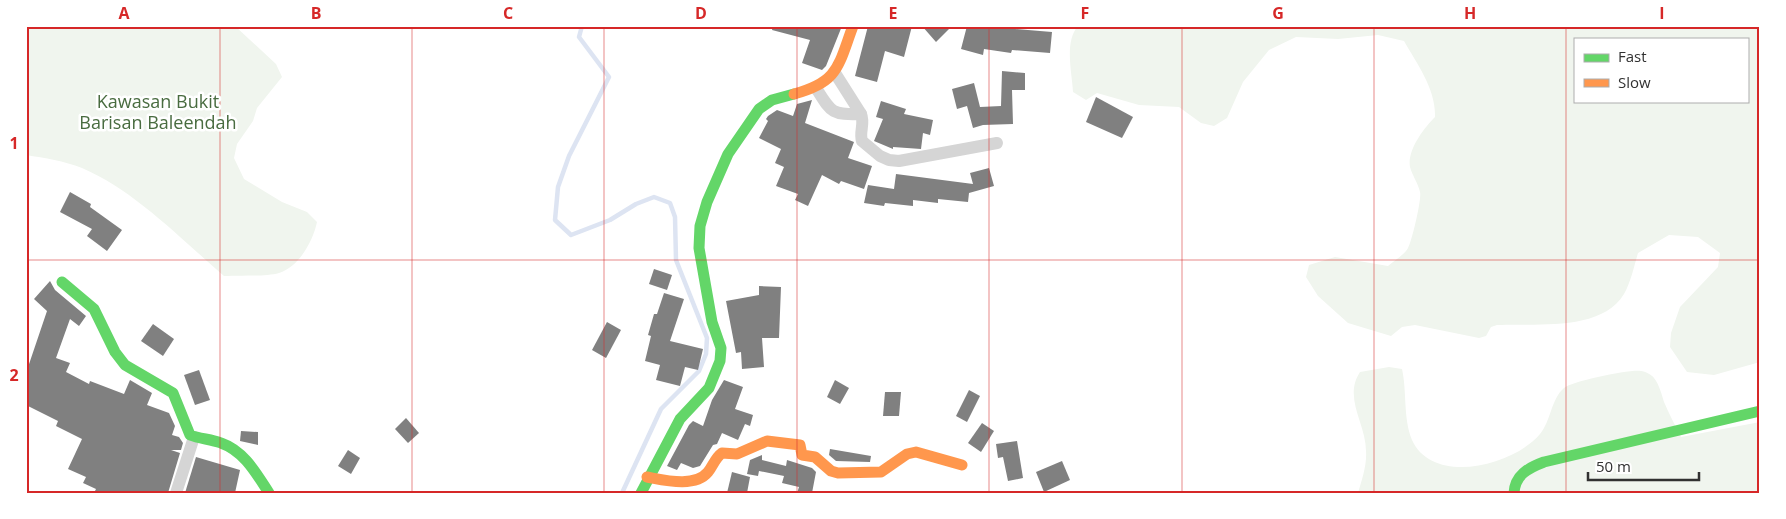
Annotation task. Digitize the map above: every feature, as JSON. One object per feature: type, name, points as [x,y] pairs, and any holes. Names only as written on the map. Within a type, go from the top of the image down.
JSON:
[{"type":"street","points":[[641,493],[647,477],[680,419],[709,388],[716,375],[720,361],[721,348],[706,296],[699,248],[700,226],[707,202],[728,154],[759,109],[772,100],[816,88],[835,73],[853,26]]},
{"type":"street","points":[[835,73],[861,114],[863,122],[860,137],[862,141],[889,160],[899,160],[997,143]]},
{"type":"street","points":[[816,88],[832,110],[840,115],[861,114]]},
{"type":"street","points":[[62,282],[94,309],[116,352],[125,365],[173,393],[189,432],[194,436],[222,443],[238,452],[250,464],[270,493]]},
{"type":"street","points":[[1514,493],[1517,478],[1524,470],[1544,462],[1760,411]]},
{"type":"street","points":[[176,493],[194,436]]},
{"type":"street","points":[[647,477],[671,481],[690,481],[707,474],[718,456],[722,454],[738,454],[767,441],[800,445],[802,455],[815,457],[832,471],[838,473],[881,472],[907,454],[916,452],[962,465]]},
{"type":"green space","name":"Kawasan Bukit Barisan Baleendah","points":[[26,26],[235,26],[276,64],[282,77],[257,108],[253,121],[237,144],[234,158],[244,179],[282,202],[307,212],[317,222],[312,237],[299,259],[286,270],[279,273],[224,276],[156,216],[101,177],[68,163],[26,155]]},
{"type":"green space","points":[[1078,26],[1760,26],[1760,362],[1714,375],[1687,372],[1670,347],[1671,333],[1680,307],[1718,267],[1720,253],[1698,237],[1669,235],[1638,253],[1624,294],[1614,306],[1600,315],[1566,323],[1497,325],[1491,327],[1486,336],[1479,338],[1415,325],[1402,327],[1391,336],[1348,323],[1318,296],[1306,277],[1309,265],[1335,257],[1388,266],[1404,253],[1410,244],[1420,202],[1420,192],[1410,167],[1411,154],[1421,133],[1435,117],[1429,87],[1404,41],[1378,35],[1338,39],[1296,37],[1269,50],[1243,82],[1227,118],[1214,126],[1201,123],[1179,107],[1139,105],[1097,93],[1086,100],[1073,92],[1070,58],[1071,40]]},
{"type":"green space","points":[[1389,367],[1402,369],[1407,423],[1412,440],[1422,454],[1437,463],[1455,467],[1493,462],[1512,455],[1528,445],[1544,429],[1556,398],[1569,385],[1614,374],[1635,371],[1648,373],[1657,383],[1681,437],[1760,422],[1760,493],[1358,493],[1365,467],[1366,451],[1363,430],[1354,401],[1355,382],[1360,372]]},
{"type":"building","points":[[773,26],[842,26],[826,66],[822,70],[802,63],[810,40],[772,30]]},
{"type":"building","points":[[868,26],[912,26],[904,57],[885,51],[877,82],[855,76]]},
{"type":"building","points":[[922,26],[952,26],[936,42]]},
{"type":"building","points":[[967,26],[1015,26],[1015,29],[1052,32],[1050,53],[1012,50],[1011,53],[984,49],[983,55],[961,49]]},
{"type":"building","points":[[1002,71],[1025,73],[1025,90],[1012,90],[1013,124],[983,125],[973,128],[967,106],[957,109],[952,89],[974,83],[980,107],[1001,106]]},
{"type":"building","points":[[1096,97],[1133,117],[1122,138],[1086,122]]},
{"type":"building","points":[[812,100],[805,123],[854,142],[848,158],[872,166],[864,189],[841,181],[839,184],[822,175],[808,206],[795,200],[798,194],[776,186],[784,167],[775,163],[781,149],[759,138],[768,121],[766,119],[768,116],[777,110],[793,116],[797,104]]},
{"type":"building","points":[[881,101],[906,109],[904,114],[933,120],[930,135],[923,133],[921,149],[893,147],[893,149],[874,141],[883,119],[876,117]]},
{"type":"building","points":[[989,168],[994,186],[969,193],[968,202],[938,199],[938,203],[913,200],[913,206],[885,203],[884,206],[864,203],[868,185],[894,189],[896,174],[973,184],[970,173]]},
{"type":"building","points":[[70,192],[91,204],[90,207],[122,230],[107,251],[87,236],[92,229],[60,212]]},
{"type":"building","points":[[654,269],[672,275],[667,290],[649,284]]},
{"type":"building","points":[[50,281],[55,290],[86,316],[79,326],[70,319],[56,358],[70,363],[66,372],[89,384],[90,381],[124,394],[130,380],[152,393],[147,405],[169,413],[175,426],[172,435],[179,437],[183,443],[181,450],[171,450],[180,453],[168,493],[94,493],[96,489],[83,483],[86,477],[68,469],[82,439],[56,426],[58,421],[26,405],[26,373],[47,311],[34,299]]},
{"type":"building","points":[[759,286],[781,287],[779,338],[762,338],[764,367],[742,369],[741,352],[736,353],[726,301],[759,295]]},
{"type":"building","points":[[664,293],[684,299],[670,341],[703,349],[698,370],[685,367],[680,386],[656,380],[660,365],[645,361],[651,336],[648,335],[654,314],[657,314]]},
{"type":"building","points":[[607,322],[621,330],[606,358],[592,350]]},
{"type":"building","points":[[153,324],[174,339],[163,356],[141,341]]},
{"type":"building","points":[[199,370],[210,400],[195,405],[184,375]]},
{"type":"building","points":[[724,380],[743,387],[735,409],[753,415],[750,426],[745,424],[738,440],[722,433],[717,444],[713,445],[700,466],[693,468],[681,463],[677,470],[667,466],[689,425],[693,421],[703,426],[712,400]]},
{"type":"building","points":[[835,380],[849,388],[840,404],[827,397]]},
{"type":"building","points":[[969,390],[980,396],[967,422],[956,416]]},
{"type":"building","points":[[885,392],[901,392],[899,416],[883,416]]},
{"type":"building","points":[[406,418],[419,433],[408,443],[395,429]]},
{"type":"building","points":[[982,423],[994,431],[981,452],[968,443]]},
{"type":"building","points":[[241,431],[258,432],[258,445],[240,441]]},
{"type":"building","points":[[1017,441],[1023,478],[1008,481],[1003,457],[998,458],[996,444]]},
{"type":"building","points":[[830,449],[871,456],[870,462],[836,461],[829,455]]},
{"type":"building","points":[[348,450],[360,458],[351,474],[338,466]]},
{"type":"building","points":[[762,455],[762,460],[786,466],[787,460],[812,468],[816,472],[812,493],[797,493],[799,487],[782,483],[784,476],[759,471],[758,476],[747,474],[750,460]]},
{"type":"building","points":[[196,457],[240,470],[235,493],[185,493]]},
{"type":"building","points":[[1062,461],[1070,480],[1044,492],[1036,472]]},
{"type":"building","points":[[732,472],[750,477],[747,493],[727,493]]},
{"type":"waterway","points":[[582,26],[579,37],[609,77],[569,156],[558,187],[555,220],[571,235],[610,220],[636,204],[654,197],[670,203],[675,217],[676,260],[707,338],[706,354],[699,371],[661,409],[622,493]]},
{"type":"traffic: fast","points":[[641,493],[680,419],[709,388],[720,361],[721,348],[712,322],[699,248],[700,226],[707,202],[728,154],[759,109],[772,100],[794,94]]},
{"type":"traffic: fast","points":[[62,282],[94,309],[115,352],[125,365],[173,393],[190,435],[221,443],[236,451],[249,464],[269,493]]},
{"type":"traffic: fast","points":[[1514,493],[1517,481],[1523,473],[1544,462],[1760,411]]},
{"type":"traffic: slow","points":[[794,94],[820,84],[835,70],[840,62],[853,26]]},
{"type":"traffic: slow","points":[[647,477],[679,482],[695,480],[708,472],[722,453],[737,454],[767,441],[800,445],[802,455],[815,457],[831,471],[838,473],[881,472],[907,454],[916,452],[962,465]]}]
